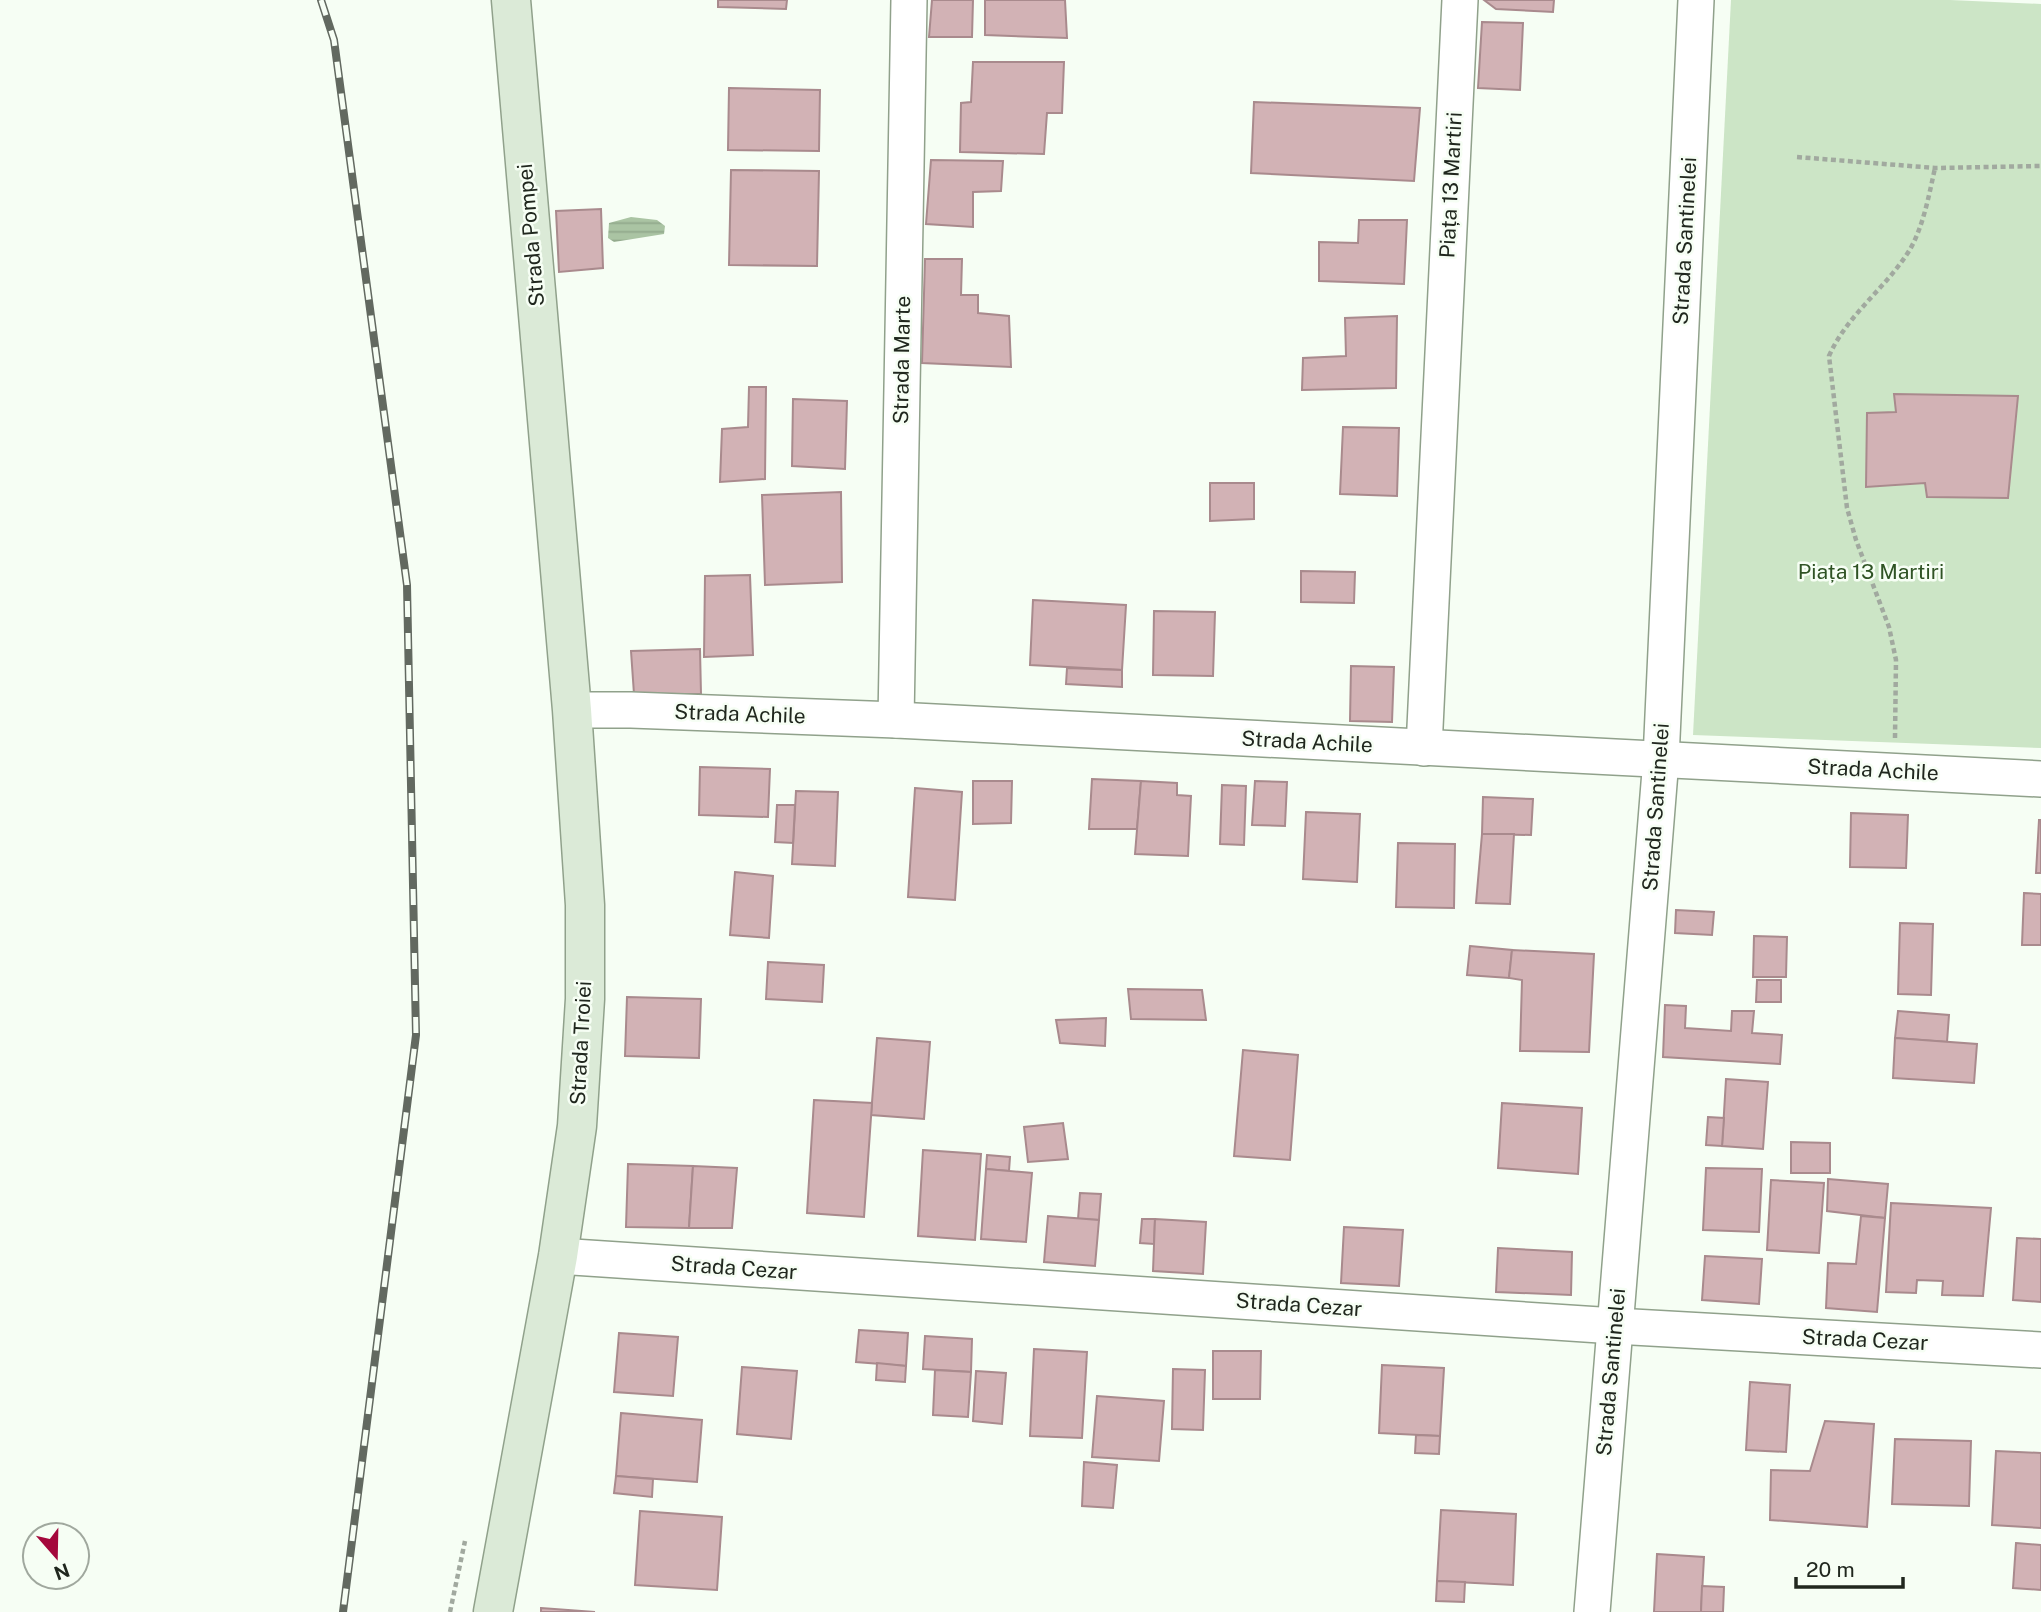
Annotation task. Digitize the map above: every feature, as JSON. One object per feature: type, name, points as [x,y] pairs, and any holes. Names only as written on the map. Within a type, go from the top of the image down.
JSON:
[{"type":"main road","name":"Strada Pompei","points":[[511,0],[550,469]]},
{"type":"main road","name":"Strada Troiei","points":[[493,1612],[558,1256],[578,1126],[585,999],[585,905],[572,710],[550,469]]},
{"type":"street","name":"Strada Marte","points":[[896,720],[909,0]]},
{"type":"street","name":"Piața 13 Martiri","points":[[1424,748],[1460,0]]},
{"type":"street","name":"Strada Santinelei","points":[[1592,1612],[1661,759],[1696,0]]},
{"type":"street","name":"Strada Achile","points":[[572,710],[896,720],[2041,779]]},
{"type":"street","name":"Strada Cezar","points":[[558,1256],[1615,1326],[2041,1350]]},
{"type":"path","points":[[1797,157],[1935,168],[2041,166]]},
{"type":"path","points":[[1894,771],[1896,660],[1889,627],[1856,540],[1847,508],[1829,356],[1837,338],[1909,251],[1926,207],[1935,168]]},
{"type":"path","points":[[450,1612],[466,1537]]},
{"type":"green space","name":"Piața 13 Martiri","points":[[1731,0],[1950,0],[2041,4],[2041,748],[1693,735]]},
{"type":"shaded area","points":[[631,217],[657,220],[665,226],[664,234],[614,242],[608,238],[609,223]]},
{"type":"building","points":[[718,0],[787,0],[786,9],[718,7]]},
{"type":"building","points":[[932,0],[973,0],[972,37],[929,37]]},
{"type":"building","points":[[985,0],[1065,0],[1067,38],[985,35]]},
{"type":"building","points":[[1484,0],[1554,0],[1553,12],[1496,9]]},
{"type":"building","points":[[1482,22],[1523,23],[1520,90],[1478,88]]},
{"type":"building","points":[[973,62],[1064,62],[1062,113],[1047,113],[1044,154],[960,152],[961,103],[971,102]]},
{"type":"building","points":[[729,88],[820,90],[819,151],[728,150]]},
{"type":"building","points":[[1254,102],[1420,108],[1414,181],[1251,173]]},
{"type":"building","points":[[931,160],[1003,161],[1001,191],[973,192],[973,227],[926,224]]},
{"type":"building","points":[[731,170],[819,171],[817,266],[729,265]]},
{"type":"building","points":[[601,209],[603,268],[559,272],[556,211]]},
{"type":"building","points":[[1359,220],[1407,220],[1404,284],[1319,281],[1319,242],[1358,243]]},
{"type":"building","points":[[925,259],[962,259],[961,295],[978,295],[978,313],[1009,316],[1011,367],[922,363]]},
{"type":"building","points":[[1397,316],[1396,388],[1302,390],[1303,358],[1346,356],[1345,318]]},
{"type":"building","points":[[749,387],[766,387],[765,479],[720,482],[722,429],[748,427]]},
{"type":"building","points":[[1894,394],[2018,396],[2008,498],[1927,497],[1925,483],[1866,487],[1867,413],[1896,412]]},
{"type":"building","points":[[793,399],[847,401],[845,469],[792,466]]},
{"type":"building","points":[[1343,427],[1399,428],[1397,496],[1340,494]]},
{"type":"building","points":[[1210,483],[1254,483],[1254,519],[1210,521]]},
{"type":"building","points":[[841,492],[842,582],[765,585],[762,495]]},
{"type":"building","points":[[1301,571],[1355,572],[1354,603],[1301,602]]},
{"type":"building","points":[[750,575],[753,655],[704,657],[705,576]]},
{"type":"building","points":[[1033,600],[1126,605],[1122,670],[1030,665]]},
{"type":"building","points":[[1154,611],[1215,612],[1213,676],[1153,675]]},
{"type":"building","points":[[700,649],[701,694],[634,694],[631,651]]},
{"type":"building","points":[[1351,666],[1394,667],[1392,722],[1350,721]]},
{"type":"building","points":[[1067,668],[1122,670],[1122,687],[1066,684]]},
{"type":"building","points":[[700,767],[770,769],[768,817],[699,815]]},
{"type":"building","points":[[1092,779],[1141,781],[1137,829],[1089,829]]},
{"type":"building","points":[[973,781],[1012,781],[1011,823],[973,824]]},
{"type":"building","points":[[1141,781],[1177,783],[1177,795],[1191,796],[1188,856],[1135,854]]},
{"type":"building","points":[[1255,781],[1287,782],[1285,826],[1252,825]]},
{"type":"building","points":[[1222,785],[1246,786],[1244,845],[1220,844]]},
{"type":"building","points":[[915,788],[962,792],[955,900],[908,897]]},
{"type":"building","points":[[796,791],[838,792],[835,866],[792,864]]},
{"type":"building","points":[[1483,797],[1533,799],[1531,835],[1482,834]]},
{"type":"building","points":[[777,805],[795,805],[793,843],[775,842]]},
{"type":"building","points":[[1306,812],[1360,814],[1357,882],[1303,879]]},
{"type":"building","points":[[1851,813],[1908,815],[1906,868],[1850,867]]},
{"type":"building","points":[[2039,820],[2041,873],[2036,873]]},
{"type":"building","points":[[1482,834],[1514,834],[1510,904],[1476,903]]},
{"type":"building","points":[[1398,843],[1455,844],[1454,908],[1396,907]]},
{"type":"building","points":[[735,872],[773,876],[769,938],[730,935]]},
{"type":"building","points":[[2024,893],[2041,894],[2041,945],[2022,945]]},
{"type":"building","points":[[1676,910],[1714,912],[1712,935],[1675,933]]},
{"type":"building","points":[[1900,923],[1933,924],[1931,995],[1898,994]]},
{"type":"building","points":[[1754,936],[1787,937],[1786,977],[1753,977]]},
{"type":"building","points":[[1470,946],[1512,950],[1509,978],[1467,975]]},
{"type":"building","points":[[1512,950],[1594,954],[1589,1052],[1520,1051],[1522,980],[1509,978]]},
{"type":"building","points":[[768,962],[824,965],[822,1002],[766,999]]},
{"type":"building","points":[[1757,980],[1781,980],[1781,1002],[1756,1002]]},
{"type":"building","points":[[1128,989],[1202,990],[1206,1020],[1131,1019]]},
{"type":"building","points":[[627,997],[701,999],[699,1058],[625,1056]]},
{"type":"building","points":[[1665,1005],[1686,1006],[1685,1028],[1731,1031],[1732,1011],[1754,1011],[1752,1033],[1782,1035],[1780,1064],[1663,1057]]},
{"type":"building","points":[[1898,1011],[1949,1015],[1947,1042],[1895,1038]]},
{"type":"building","points":[[1106,1018],[1105,1046],[1060,1043],[1056,1020]]},
{"type":"building","points":[[877,1038],[930,1042],[924,1119],[871,1115]]},
{"type":"building","points":[[1895,1038],[1977,1044],[1974,1083],[1893,1078]]},
{"type":"building","points":[[1243,1050],[1298,1055],[1290,1160],[1234,1156]]},
{"type":"building","points":[[1726,1079],[1768,1082],[1763,1149],[1722,1146]]},
{"type":"building","points":[[814,1100],[872,1103],[864,1217],[807,1213]]},
{"type":"building","points":[[1502,1103],[1582,1108],[1578,1174],[1498,1168]]},
{"type":"building","points":[[1708,1117],[1724,1118],[1722,1146],[1706,1145]]},
{"type":"building","points":[[1063,1123],[1068,1159],[1028,1162],[1024,1127]]},
{"type":"building","points":[[1791,1142],[1830,1143],[1830,1173],[1791,1173]]},
{"type":"building","points":[[923,1150],[981,1154],[975,1240],[918,1236]]},
{"type":"building","points":[[987,1155],[1010,1157],[1009,1171],[986,1169]]},
{"type":"building","points":[[628,1164],[693,1166],[689,1228],[626,1227]]},
{"type":"building","points":[[693,1166],[737,1168],[732,1228],[689,1228]]},
{"type":"building","points":[[1706,1168],[1762,1169],[1759,1232],[1703,1230]]},
{"type":"building","points":[[986,1169],[1032,1173],[1026,1242],[981,1239]]},
{"type":"building","points":[[1828,1179],[1888,1184],[1885,1218],[1827,1211]]},
{"type":"building","points":[[1771,1180],[1824,1183],[1819,1253],[1767,1250]]},
{"type":"building","points":[[1080,1193],[1101,1194],[1099,1220],[1078,1219]]},
{"type":"building","points":[[1891,1203],[1991,1208],[1983,1296],[1942,1295],[1943,1281],[1917,1280],[1916,1293],[1886,1292]]},
{"type":"building","points":[[1048,1216],[1099,1220],[1095,1266],[1044,1262]]},
{"type":"building","points":[[1861,1216],[1885,1218],[1877,1312],[1826,1308],[1828,1263],[1856,1264]]},
{"type":"building","points":[[1142,1219],[1155,1219],[1154,1244],[1140,1243]]},
{"type":"building","points":[[1155,1219],[1206,1222],[1203,1274],[1153,1271]]},
{"type":"building","points":[[1344,1227],[1403,1230],[1399,1286],[1341,1283]]},
{"type":"building","points":[[2017,1238],[2041,1239],[2041,1302],[2013,1300]]},
{"type":"building","points":[[1498,1248],[1572,1252],[1571,1295],[1496,1292]]},
{"type":"building","points":[[1705,1256],[1762,1259],[1759,1304],[1702,1300]]},
{"type":"building","points":[[859,1330],[908,1333],[906,1366],[856,1362]]},
{"type":"building","points":[[619,1333],[678,1337],[673,1396],[614,1392]]},
{"type":"building","points":[[925,1336],[972,1339],[971,1372],[923,1369]]},
{"type":"building","points":[[1034,1349],[1087,1352],[1082,1438],[1030,1436]]},
{"type":"building","points":[[1213,1351],[1261,1351],[1260,1399],[1213,1399]]},
{"type":"building","points":[[877,1363],[906,1366],[905,1382],[876,1380]]},
{"type":"building","points":[[1382,1365],[1444,1368],[1440,1436],[1379,1433]]},
{"type":"building","points":[[742,1367],[797,1371],[791,1439],[737,1434]]},
{"type":"building","points":[[1173,1369],[1205,1370],[1203,1430],[1172,1429]]},
{"type":"building","points":[[935,1370],[971,1372],[968,1417],[933,1415]]},
{"type":"building","points":[[976,1371],[1006,1373],[1002,1424],[973,1421]]},
{"type":"building","points":[[1750,1382],[1790,1385],[1786,1452],[1746,1450]]},
{"type":"building","points":[[1097,1396],[1164,1401],[1159,1461],[1092,1457]]},
{"type":"building","points":[[621,1413],[702,1420],[697,1482],[616,1476]]},
{"type":"building","points":[[1825,1421],[1874,1424],[1867,1527],[1770,1520],[1771,1470],[1810,1471]]},
{"type":"building","points":[[1416,1435],[1440,1436],[1439,1454],[1415,1453]]},
{"type":"building","points":[[1895,1439],[1971,1441],[1969,1506],[1892,1504]]},
{"type":"building","points":[[1996,1451],[2041,1453],[2041,1528],[1992,1525]]},
{"type":"building","points":[[1084,1462],[1117,1465],[1113,1508],[1082,1506]]},
{"type":"building","points":[[616,1476],[653,1479],[652,1497],[614,1493]]},
{"type":"building","points":[[1441,1510],[1516,1514],[1513,1585],[1437,1581]]},
{"type":"building","points":[[640,1511],[722,1517],[717,1590],[635,1585]]},
{"type":"building","points":[[2016,1543],[2041,1545],[2041,1590],[2013,1588]]},
{"type":"building","points":[[1657,1554],[1704,1557],[1701,1612],[1654,1612]]},
{"type":"building","points":[[1437,1581],[1465,1582],[1464,1602],[1436,1601]]},
{"type":"building","points":[[1702,1586],[1724,1587],[1723,1612],[1701,1612]]},
{"type":"building","points":[[541,1608],[595,1612],[541,1612]]},
{"type":"railway","points":[[321,0],[334,40],[407,585],[416,1035],[343,1612]]}]
